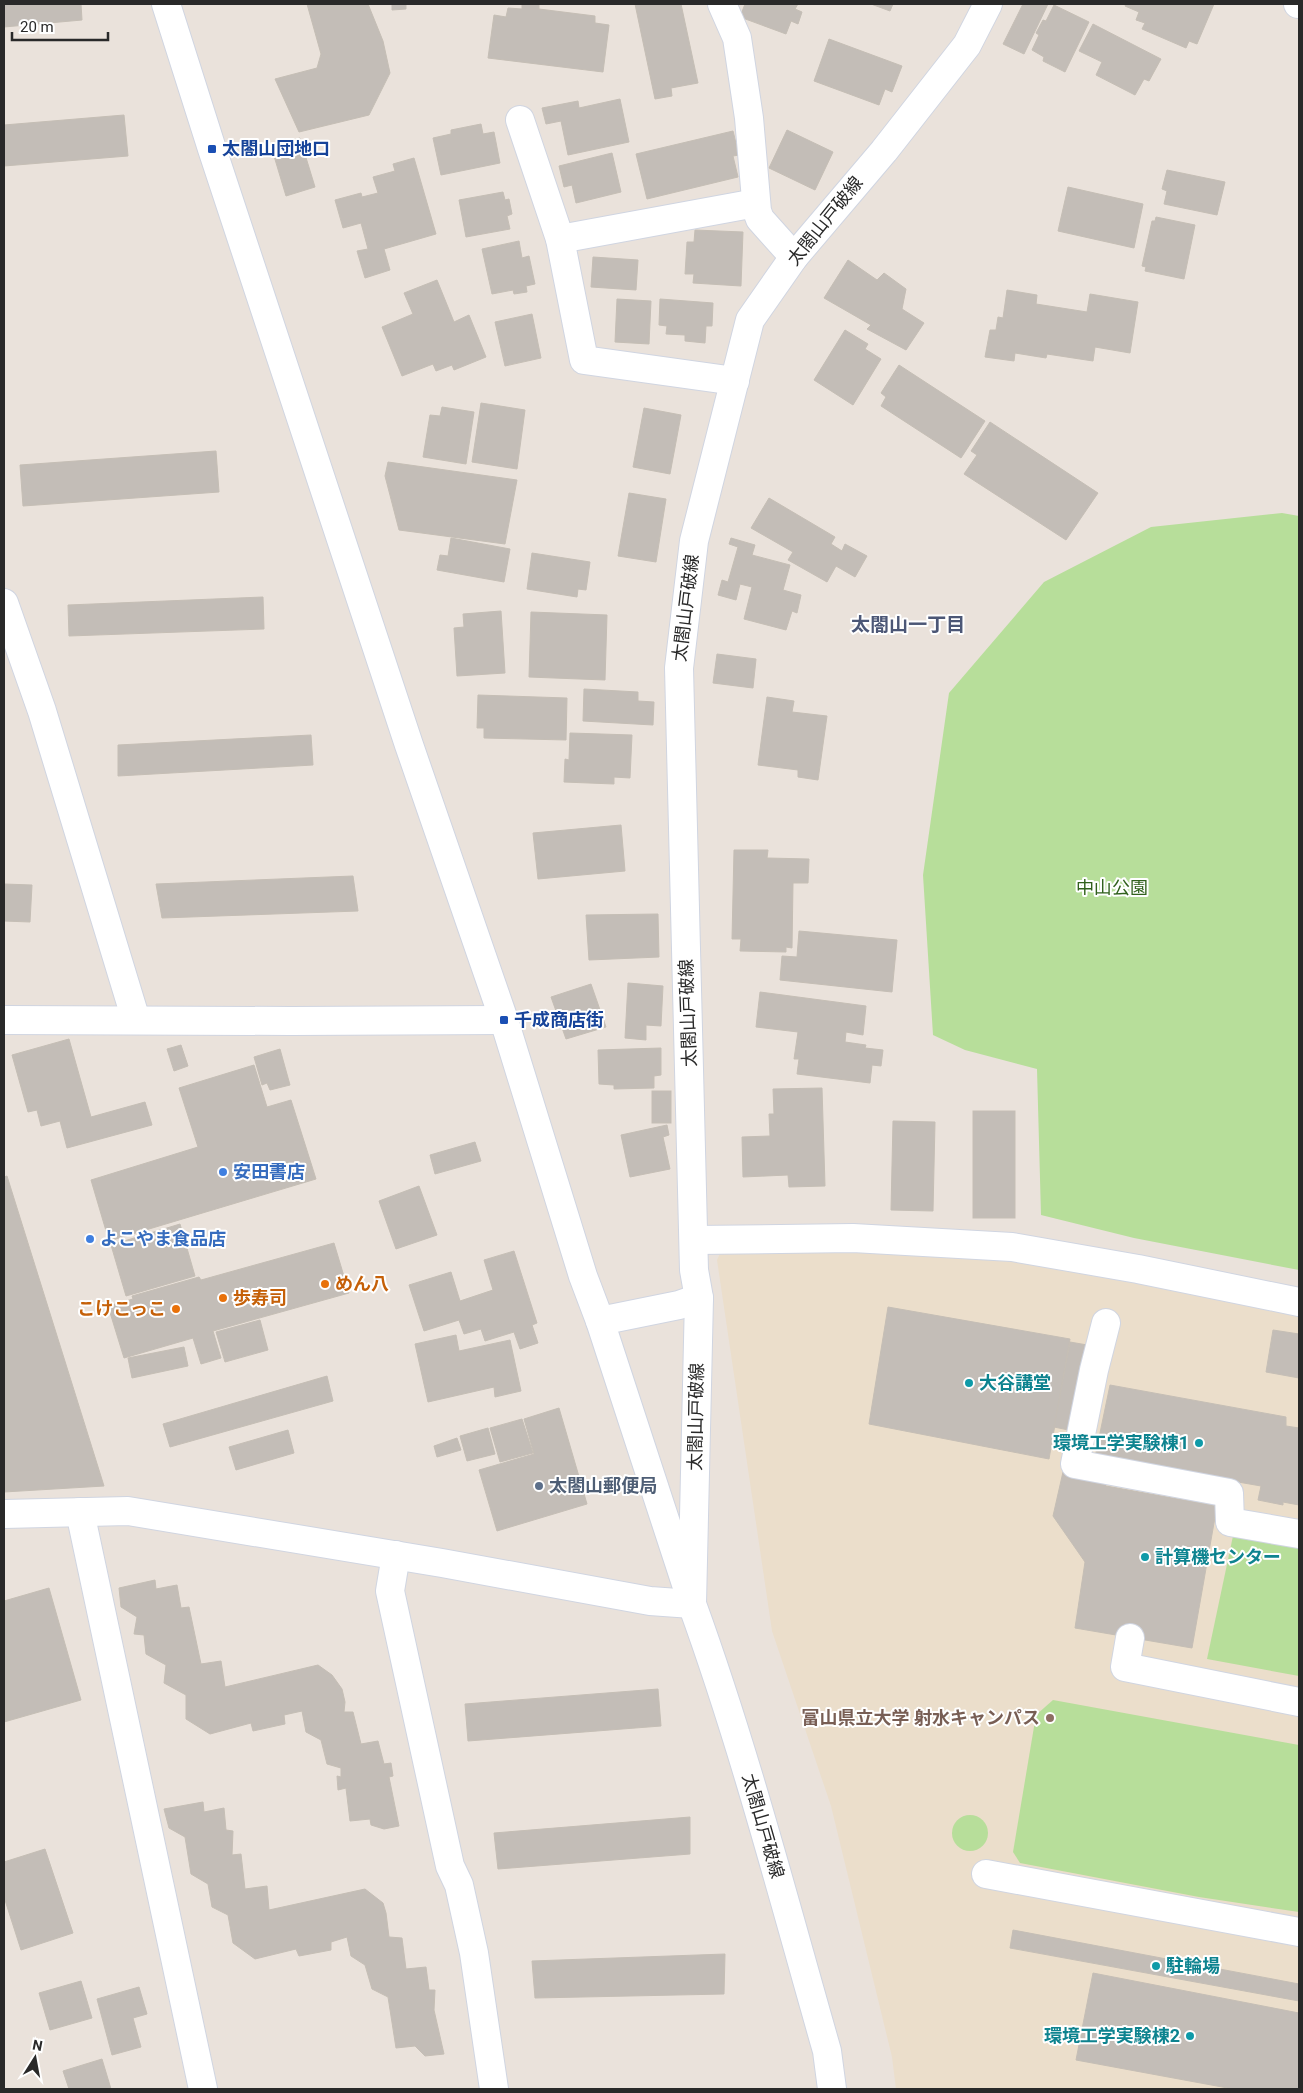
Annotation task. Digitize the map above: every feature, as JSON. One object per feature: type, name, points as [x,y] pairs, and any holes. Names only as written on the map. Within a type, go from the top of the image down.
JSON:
[{"type":"street","points":[[4,1514],[128,1511],[396,1555],[650,1601],[692,1604],[600,1321],[583,1276],[504,1020],[409,745],[212,150],[166,4]]},
{"type":"street","points":[[722,4],[737,38],[749,118],[756,203],[760,219],[794,257]]},
{"type":"street","name":"太閤山戸破線","points":[[832,2089],[827,2051],[756,1799],[692,1604],[699,1298],[694,1270],[695,1240],[679,668],[694,541],[750,320],[794,257],[884,151],[967,45],[988,4]]},
{"type":"street","points":[[520,120],[560,239],[584,360],[735,380]]},
{"type":"street","points":[[560,239],[756,203]]},
{"type":"street","points":[[4,603],[42,711],[136,1020]]},
{"type":"street","points":[[4,1020],[504,1020]]},
{"type":"street","points":[[695,1240],[853,1238],[1012,1247],[1138,1268],[1299,1302]]},
{"type":"street","points":[[600,1321],[679,1305],[699,1298]]},
{"type":"street","points":[[1106,1323],[1094,1370],[1075,1464],[1229,1493],[1230,1522],[1299,1534]]},
{"type":"street","points":[[80,1512],[203,2089]]},
{"type":"street","points":[[396,1555],[390,1591],[450,1866],[459,1885],[474,1953],[494,2089]]},
{"type":"street","points":[[1130,1638],[1125,1668],[1299,1702]]},
{"type":"street","points":[[986,1874],[1299,1932]]},
{"type":"shaded area","name":"富山県立大学 射水キャンパス","points":[[790,1247],[1018,1260],[1299,1310],[1299,2089],[896,2089],[892,2057],[831,1806],[772,1631],[717,1260],[722,1249]]},
{"type":"green space","name":"中山公園","points":[[1282,513],[1299,516],[1299,1270],[1134,1238],[1041,1215],[1037,1069],[965,1050],[933,1035],[923,875],[949,693],[1044,582],[1151,527]]},
{"type":"green space","points":[[1237,1517],[1299,1529],[1299,1676],[1207,1659]]},
{"type":"green space","points":[[1053,1700],[1299,1745],[1299,1912],[1199,1897],[1020,1863],[1013,1852],[1036,1715]]},
{"type":"green space","points":[[970,1815],[977,1816],[983,1820],[987,1826],[987,1840],[983,1846],[977,1850],[970,1851],[963,1850],[957,1846],[953,1840],[952,1833],[953,1826],[957,1820],[963,1816]]},
{"type":"building","points":[[4,4],[81,4],[82,20],[4,27]]},
{"type":"building","points":[[307,4],[368,4],[383,41],[390,73],[369,115],[299,132],[275,79],[317,68],[321,54]]},
{"type":"building","points":[[392,4],[406,4],[406,9],[392,10]]},
{"type":"building","points":[[522,4],[539,4],[539,9],[595,16],[595,23],[609,25],[603,72],[488,58],[494,15],[506,17],[508,8],[522,9]]},
{"type":"building","points":[[635,4],[681,4],[698,83],[671,88],[672,96],[655,99]]},
{"type":"building","points":[[745,4],[798,4],[795,9],[802,12],[798,24],[791,21],[786,34],[740,17]]},
{"type":"building","points":[[871,4],[893,4],[890,11]]},
{"type":"building","points":[[1023,4],[1048,4],[1024,54],[1003,44]]},
{"type":"building","points":[[1126,4],[1214,4],[1197,44],[1189,41],[1186,48],[1142,29],[1145,23],[1136,20],[1139,12],[1125,6]]},
{"type":"building","points":[[1054,5],[1089,22],[1065,72],[1043,61],[1044,57],[1032,50],[1039,35],[1036,33],[1043,20],[1046,21]]},
{"type":"building","points":[[1093,24],[1161,59],[1149,81],[1144,79],[1135,95],[1096,75],[1102,62],[1079,51]]},
{"type":"building","points":[[829,39],[902,66],[892,92],[885,89],[879,105],[814,81]]},
{"type":"building","points":[[620,99],[629,142],[568,155],[561,121],[546,124],[542,108],[578,101],[579,108]]},
{"type":"building","points":[[124,115],[128,156],[4,166],[4,125]]},
{"type":"building","points":[[481,124],[483,134],[494,132],[500,163],[441,175],[433,138],[451,134],[451,130]]},
{"type":"building","points":[[787,130],[833,152],[815,190],[769,168]]},
{"type":"building","points":[[733,131],[739,155],[733,156],[738,177],[647,199],[636,154]]},
{"type":"building","points":[[300,138],[315,187],[286,196],[271,146]]},
{"type":"building","points":[[612,153],[621,192],[576,203],[572,185],[564,187],[559,166]]},
{"type":"building","points":[[414,158],[436,234],[384,249],[390,270],[365,278],[357,251],[368,249],[361,223],[343,228],[335,200],[361,193],[362,197],[378,193],[373,177],[395,171],[393,164]]},
{"type":"building","points":[[1167,170],[1225,182],[1217,215],[1164,204],[1167,191],[1162,189]]},
{"type":"building","points":[[1068,187],[1143,204],[1134,248],[1058,231]]},
{"type":"building","points":[[503,192],[505,200],[509,199],[512,214],[507,216],[510,229],[466,237],[459,200]]},
{"type":"building","points":[[1156,217],[1195,225],[1184,279],[1145,271],[1146,267],[1142,266],[1152,221],[1155,221]]},
{"type":"building","points":[[695,230],[743,232],[741,286],[693,283],[694,274],[685,274],[687,242],[694,242]]},
{"type":"building","points":[[519,241],[522,258],[529,256],[535,284],[526,286],[527,292],[514,294],[513,290],[492,294],[482,249]]},
{"type":"building","points":[[593,257],[638,260],[636,290],[591,287]]},
{"type":"building","points":[[848,260],[877,280],[884,273],[906,289],[902,309],[924,323],[906,350],[867,329],[871,325],[824,298]]},
{"type":"building","points":[[437,280],[454,322],[469,315],[486,357],[454,370],[452,365],[436,371],[433,364],[402,376],[382,327],[413,314],[404,293]]},
{"type":"building","points":[[1007,290],[1037,295],[1036,304],[1087,312],[1090,294],[1138,302],[1130,353],[1095,347],[1093,361],[1047,354],[1046,358],[1015,353],[1014,361],[985,357],[990,330],[996,330],[998,317],[1003,318]]},
{"type":"building","points":[[617,299],[651,301],[649,344],[615,342]]},
{"type":"building","points":[[660,299],[713,303],[712,326],[706,326],[705,343],[685,341],[685,335],[666,334],[667,326],[659,325]]},
{"type":"building","points":[[532,314],[541,358],[505,366],[495,322]]},
{"type":"building","points":[[845,330],[868,344],[865,349],[881,359],[853,405],[814,380]]},
{"type":"building","points":[[899,365],[985,421],[961,458],[881,406],[886,397],[881,393]]},
{"type":"building","points":[[481,403],[525,410],[517,469],[472,462]]},
{"type":"building","points":[[442,407],[474,412],[466,464],[423,457],[430,415],[440,416]]},
{"type":"building","points":[[644,408],[681,415],[670,474],[633,467]]},
{"type":"building","points":[[990,422],[1098,493],[1066,540],[964,474],[977,455],[971,451]]},
{"type":"building","points":[[216,451],[219,492],[23,506],[20,465]]},
{"type":"building","points":[[388,462],[517,480],[505,544],[399,530],[385,476]]},
{"type":"building","points":[[629,493],[666,499],[656,562],[618,556]]},
{"type":"building","points":[[769,498],[835,537],[831,544],[842,551],[845,544],[867,556],[855,577],[836,566],[827,582],[788,560],[793,552],[751,528]]},
{"type":"building","points":[[451,538],[510,549],[504,582],[437,570],[440,555],[448,556]]},
{"type":"building","points":[[731,538],[755,545],[752,555],[790,565],[783,590],[801,595],[797,613],[792,611],[786,630],[744,619],[752,587],[740,584],[736,600],[718,595],[722,580],[728,582],[738,547],[729,544]]},
{"type":"building","points":[[532,553],[590,562],[586,590],[578,589],[577,597],[527,589]]},
{"type":"building","points":[[263,597],[264,629],[69,636],[68,605]]},
{"type":"building","points":[[501,611],[505,673],[457,676],[454,628],[464,627],[463,614]]},
{"type":"building","points":[[531,612],[607,615],[605,680],[529,677]]},
{"type":"building","points":[[717,654],[756,659],[753,688],[713,683]]},
{"type":"building","points":[[584,689],[638,692],[638,701],[654,702],[653,725],[583,721]]},
{"type":"building","points":[[478,695],[567,698],[566,740],[484,738],[484,728],[477,728]]},
{"type":"building","points":[[767,697],[794,701],[792,712],[827,716],[818,780],[798,777],[798,770],[758,765]]},
{"type":"building","points":[[570,733],[632,735],[630,778],[614,777],[614,784],[564,782],[565,759],[569,760]]},
{"type":"building","points":[[311,735],[313,765],[118,776],[118,745]]},
{"type":"building","points":[[621,825],[625,871],[538,879],[533,833]]},
{"type":"building","points":[[734,850],[768,850],[767,858],[809,859],[808,883],[793,883],[792,948],[786,947],[786,952],[740,951],[741,939],[732,939]]},
{"type":"building","points":[[353,876],[358,911],[162,918],[156,884]]},
{"type":"building","points":[[4,884],[32,885],[30,922],[4,921]]},
{"type":"building","points":[[658,914],[659,957],[589,960],[586,915]]},
{"type":"building","points":[[799,931],[897,940],[892,992],[780,980],[782,956],[797,957]]},
{"type":"building","points":[[628,983],[663,986],[661,1026],[646,1025],[646,1040],[625,1038]]},
{"type":"building","points":[[591,984],[606,1027],[566,1039],[551,997]]},
{"type":"building","points":[[760,992],[866,1006],[863,1035],[846,1032],[845,1042],[866,1045],[865,1048],[883,1050],[881,1066],[872,1065],[870,1083],[797,1074],[799,1059],[794,1059],[798,1032],[756,1027]]},
{"type":"building","points":[[69,1039],[91,1117],[145,1102],[152,1125],[67,1148],[60,1121],[41,1126],[37,1110],[28,1112],[12,1055]]},
{"type":"building","points":[[181,1045],[188,1066],[174,1071],[167,1049]]},
{"type":"building","points":[[661,1048],[661,1075],[654,1076],[654,1088],[614,1089],[614,1085],[599,1084],[598,1050]]},
{"type":"building","points":[[280,1049],[290,1085],[270,1090],[267,1083],[262,1085],[254,1057]]},
{"type":"building","points":[[254,1065],[267,1107],[291,1100],[316,1179],[109,1241],[91,1180],[198,1147],[179,1088]]},
{"type":"building","points":[[822,1088],[825,1186],[789,1187],[788,1175],[743,1177],[742,1137],[770,1136],[769,1114],[774,1114],[773,1089]]},
{"type":"building","points":[[652,1091],[671,1091],[671,1123],[652,1123]]},
{"type":"building","points":[[973,1111],[1015,1111],[1015,1218],[973,1218]]},
{"type":"building","points":[[893,1121],[935,1122],[933,1211],[891,1210]]},
{"type":"building","points":[[667,1125],[669,1135],[663,1137],[670,1169],[630,1177],[621,1135]]},
{"type":"building","points":[[475,1142],[481,1161],[435,1174],[430,1155]]},
{"type":"building","points":[[7,1176],[104,1486],[4,1492],[4,1177]]},
{"type":"building","points":[[419,1186],[437,1235],[396,1249],[379,1201]]},
{"type":"building","points":[[180,1224],[195,1276],[126,1296],[111,1245]]},
{"type":"building","points":[[334,1243],[349,1293],[213,1331],[221,1358],[201,1364],[193,1338],[124,1358],[108,1306],[133,1299],[132,1296],[199,1277],[201,1280]]},
{"type":"building","points":[[514,1251],[537,1323],[532,1325],[538,1343],[520,1349],[514,1332],[485,1341],[481,1329],[464,1334],[459,1320],[424,1331],[409,1285],[451,1272],[460,1301],[493,1290],[484,1260]]},
{"type":"building","name":"大谷講堂","points":[[888,1307],[1070,1339],[1049,1459],[869,1424]]},
{"type":"building","points":[[260,1320],[268,1350],[225,1362],[216,1332]]},
{"type":"building","points":[[1273,1330],[1299,1334],[1299,1378],[1266,1372]]},
{"type":"building","points":[[456,1335],[459,1351],[510,1340],[521,1391],[495,1397],[494,1387],[428,1402],[415,1344]]},
{"type":"building","points":[[1070,1342],[1093,1346],[1078,1432],[1054,1427]]},
{"type":"building","points":[[184,1347],[188,1366],[132,1378],[128,1358]]},
{"type":"building","points":[[327,1376],[333,1401],[170,1447],[163,1424]]},
{"type":"building","name":"環境工学実験棟1","points":[[1110,1385],[1286,1417],[1286,1426],[1299,1428],[1299,1505],[1283,1502],[1283,1505],[1258,1500],[1261,1486],[1095,1457]]},
{"type":"building","points":[[559,1408],[587,1504],[497,1531],[479,1470],[534,1454],[524,1419]]},
{"type":"building","points":[[522,1419],[533,1453],[500,1462],[490,1428]]},
{"type":"building","points":[[488,1428],[495,1454],[467,1461],[460,1436]]},
{"type":"building","points":[[288,1430],[294,1453],[236,1470],[229,1447]]},
{"type":"building","points":[[457,1438],[461,1450],[437,1457],[434,1446]]},
{"type":"building","name":"計算機センター","points":[[1063,1472],[1101,1480],[1106,1486],[1217,1506],[1192,1648],[1075,1628],[1085,1562],[1053,1516]]},
{"type":"building","points":[[155,1580],[156,1589],[177,1585],[181,1608],[189,1607],[201,1664],[221,1661],[225,1687],[318,1665],[332,1675],[342,1689],[345,1702],[344,1712],[353,1712],[361,1744],[378,1741],[384,1764],[391,1763],[393,1776],[389,1777],[399,1826],[384,1829],[371,1825],[370,1819],[350,1821],[346,1788],[338,1790],[337,1776],[341,1777],[341,1768],[327,1764],[321,1740],[306,1732],[302,1711],[284,1715],[285,1724],[253,1731],[251,1723],[210,1734],[186,1719],[186,1695],[164,1683],[166,1665],[146,1654],[144,1635],[134,1634],[137,1617],[121,1607],[119,1588]]},
{"type":"building","points":[[49,1588],[81,1700],[4,1722],[4,1601]]},
{"type":"building","points":[[658,1689],[661,1726],[468,1741],[465,1704]]},
{"type":"building","points":[[203,1802],[204,1812],[224,1808],[226,1830],[233,1831],[232,1855],[241,1854],[245,1889],[267,1886],[269,1910],[365,1889],[383,1903],[389,1937],[402,1938],[406,1969],[426,1967],[429,1990],[435,1990],[434,2010],[444,2054],[425,2056],[415,2046],[396,2048],[388,1997],[372,1989],[365,1965],[351,1956],[347,1937],[331,1942],[331,1950],[299,1956],[296,1949],[255,1959],[233,1943],[228,1915],[212,1907],[208,1884],[191,1874],[185,1837],[169,1828],[164,1809]]},
{"type":"building","points":[[690,1817],[690,1854],[498,1869],[494,1833]]},
{"type":"building","points":[[45,1849],[73,1933],[21,1950],[4,1897],[4,1862]]},
{"type":"building","name":"駐輪場","points":[[1013,1930],[1299,1984],[1299,2001],[1010,1948]]},
{"type":"building","points":[[725,1954],[724,1994],[535,1998],[532,1961]]},
{"type":"building","name":"環境工学実験棟2","points":[[1093,1973],[1299,2013],[1299,2089],[1233,2089],[1076,2060]]},
{"type":"building","points":[[81,1981],[92,2018],[50,2030],[39,1993]]},
{"type":"building","points":[[139,1987],[147,2014],[133,2018],[141,2047],[112,2055],[97,1999]]},
{"type":"building","points":[[102,2059],[111,2089],[69,2089],[63,2071]]},
{"type":"place","name":"太閤山団地口","points":[[212,149]]},
{"type":"place","name":"千成商店街","points":[[504,1020]]},
{"type":"place","name":"安田書店","points":[[223,1172]]},
{"type":"place","name":"よこやま食品店","points":[[90,1239]]},
{"type":"place","name":"めん八","points":[[325,1284]]},
{"type":"place","name":"歩寿司","points":[[223,1298]]},
{"type":"place","name":"こけこっこ","points":[[176,1309]]},
{"type":"place","name":"大谷講堂","points":[[969,1383]]},
{"type":"place","name":"環境工学実験棟1","points":[[1199,1443]]},
{"type":"place","name":"太閤山郵便局","points":[[539,1486]]},
{"type":"place","name":"計算機センター","points":[[1145,1557]]},
{"type":"place","name":"富山県立大学 射水キャンパス","points":[[1050,1718]]},
{"type":"place","name":"駐輪場","points":[[1156,1966]]},
{"type":"place","name":"環境工学実験棟2","points":[[1190,2036]]},
{"type":"district","name":"太閤山一丁目","points":[[908,624]]}]
